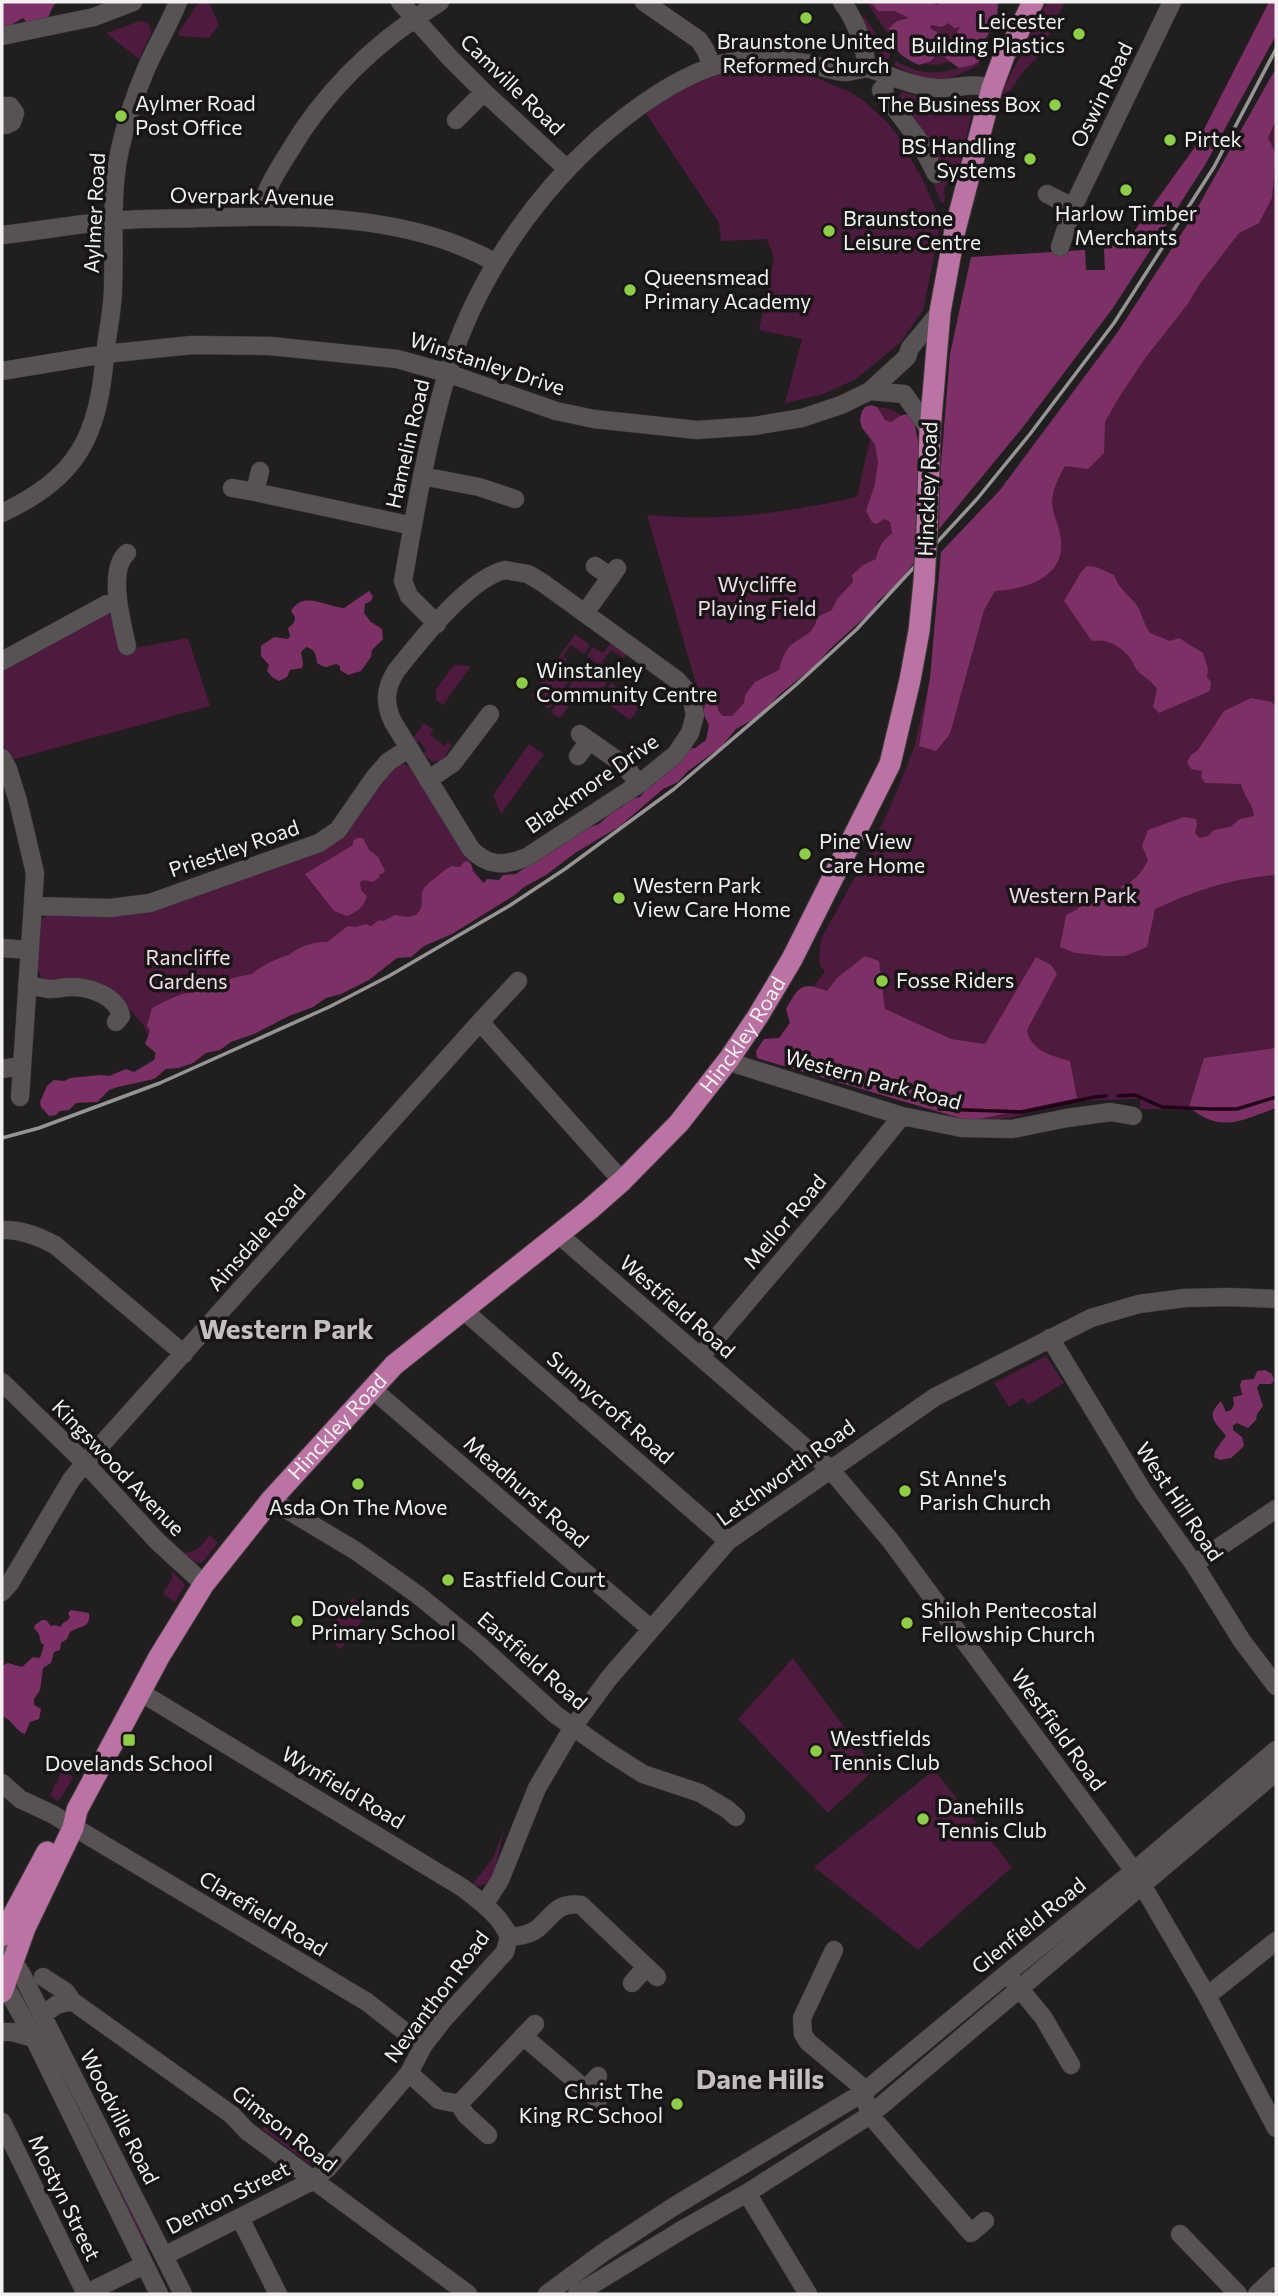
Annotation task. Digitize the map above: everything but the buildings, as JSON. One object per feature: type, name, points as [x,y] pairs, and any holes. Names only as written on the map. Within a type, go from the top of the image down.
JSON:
[{"type":"main road","name":"Hinckley Road","points":[[1005,53],[1002,41],[1018,2]]},
{"type":"main road","name":"Hinckley Road","points":[[2,1936],[28,1886],[71,1820],[140,1692],[204,1584],[271,1500],[394,1364],[622,1181],[679,1123],[729,1059],[792,959],[890,764],[915,656],[924,582],[935,362],[940,312],[955,230],[992,88],[1005,53],[1034,2]]},
{"type":"main road","name":"Hinckley Road","points":[[3,1985],[7,1952],[28,1922],[71,1820]]},
{"type":"street","points":[[2,36],[94,17],[133,2]]},
{"type":"street","name":"Aylmer Road","points":[[2,513],[53,482],[69,467],[93,426],[100,401],[113,289],[115,177],[120,150],[131,107],[178,2]]},
{"type":"street","name":"Camville Road","points":[[400,2],[450,58],[566,168]]},
{"type":"street","points":[[265,216],[266,195],[301,131],[348,73],[380,44],[440,2]]},
{"type":"street","points":[[644,2],[699,40],[712,67]]},
{"type":"street","points":[[842,2],[858,29],[867,68],[922,86],[937,88],[974,84],[992,88]]},
{"type":"street","name":"Oswin Road","points":[[1059,247],[1073,207],[1172,2]]},
{"type":"street","name":"Hamelin Road","points":[[437,624],[409,596],[403,581],[422,476],[447,373],[469,315],[496,263],[529,214],[566,168],[608,130],[676,83],[712,67],[752,59],[768,59],[845,72],[867,68]]},
{"type":"street","points":[[885,86],[881,90],[918,139],[936,174]]},
{"type":"street","points":[[456,120],[484,92]]},
{"type":"street","points":[[2,101],[12,108],[15,116],[10,124],[2,124]]},
{"type":"street","points":[[1047,194],[1073,207]]},
{"type":"street","name":"Overpark Avenue","points":[[2,235],[113,221],[305,217],[388,227],[452,242],[476,251],[496,263]]},
{"type":"street","name":"Winstanley Drive","points":[[2,371],[105,354],[192,345],[270,345],[397,359],[447,373],[556,411],[594,419],[697,430],[754,426],[802,418],[841,405],[870,391],[907,357],[910,348],[940,312]]},
{"type":"street","points":[[907,357],[922,354],[935,362]]},
{"type":"street","points":[[870,391],[922,396],[933,387]]},
{"type":"street","points":[[904,394],[930,430]]},
{"type":"street","points":[[255,492],[260,471]]},
{"type":"street","points":[[422,476],[479,487],[515,499]]},
{"type":"street","points":[[232,488],[413,526]]},
{"type":"street","points":[[127,553],[121,558],[117,583],[127,646]]},
{"type":"street","points":[[585,613],[614,572],[595,566]]},
{"type":"street","name":"Blackmore Drive","points":[[505,570],[528,574],[677,680],[691,696],[695,715],[690,733],[676,754],[639,783],[527,857],[506,864],[485,861],[471,849],[389,714],[386,694],[390,680],[437,624],[482,579],[494,572],[505,570]]},
{"type":"street","points":[[2,661],[107,604],[118,602]]},
{"type":"street","points":[[428,780],[453,763],[490,714]]},
{"type":"street","points":[[578,756],[585,737],[624,765],[639,783]]},
{"type":"street","name":"Priestley Road","points":[[33,906],[110,908],[150,903],[319,843],[338,830],[388,762],[409,748]]},
{"type":"street","points":[[2,758],[9,769],[18,801],[34,873],[20,1097]]},
{"type":"street","points":[[2,948],[30,950]]},
{"type":"street","name":"Ainsdale Road","points":[[2,1592],[10,1583],[71,1479],[518,981]]},
{"type":"street","points":[[27,985],[51,989],[86,988],[102,994],[113,1003],[120,1009],[123,1019]]},
{"type":"street","points":[[480,1022],[622,1181]]},
{"type":"street","name":"Western Park Road","points":[[729,1059],[739,1065],[902,1116],[962,1128],[1012,1129],[1111,1112],[1133,1116]]},
{"type":"street","points":[[2,1069],[20,1066]]},
{"type":"street","name":"Mellor Road","points":[[700,1357],[902,1116]]},
{"type":"street","points":[[2,1230],[37,1235],[55,1245],[184,1354]]},
{"type":"street","name":"Westfield Road","points":[[558,1234],[830,1469],[890,1540],[1138,1878],[1207,1996],[1276,2128]]},
{"type":"street","name":"Letchworth Road","points":[[484,1905],[500,1880],[537,1788],[573,1727],[651,1629],[729,1541],[935,1397],[1091,1318],[1139,1304],[1218,1297],[1276,1299]]},
{"type":"street","name":"Sunnycroft Road","points":[[461,1309],[729,1541]]},
{"type":"street","name":"West Hill Road","points":[[1050,1338],[1144,1493],[1194,1564],[1241,1641],[1276,1686]]},
{"type":"street","name":"Kingswood Avenue","points":[[2,1382],[85,1463],[157,1541],[204,1584]]},
{"type":"street","name":"Meadhurst Road","points":[[370,1388],[651,1629]]},
{"type":"street","name":"Eastfield Road","points":[[271,1500],[356,1551],[449,1618],[556,1715],[573,1727],[643,1774],[700,1793],[736,1817]]},
{"type":"street","points":[[1194,1564],[1276,1509]]},
{"type":"street","name":"Wynfield Road","points":[[140,1692],[463,1888],[484,1905],[505,1928],[509,1937]]},
{"type":"street","name":"Glenfield Road","points":[[576,2294],[747,2193],[870,2115],[1020,1989],[1276,1750]]},
{"type":"street","name":"Glenfield Road","points":[[547,2294],[604,2252],[673,2207],[864,2092],[1006,1973],[1138,1878],[1276,1772]]},
{"type":"street","name":"Clarefield Road","points":[[2,1783],[20,1799],[71,1820],[367,2002],[423,2046]]},
{"type":"street","points":[[2,1906],[11,1902],[28,1886]]},
{"type":"street","name":"Nevanthon Road","points":[[312,2180],[328,2168],[409,2073],[423,2046],[443,2020],[505,1952],[509,1937],[536,1930],[556,1909],[570,1904],[581,1905],[651,1972],[632,1983]]},
{"type":"street","points":[[1207,1996],[1276,1941]]},
{"type":"street","points":[[834,1950],[802,2018],[801,2027],[808,2042],[861,2086],[870,2115],[978,2227]]},
{"type":"street","name":"Woodville Road","points":[[7,1952],[183,2294]]},
{"type":"street","points":[[1006,1973],[1043,2017],[1071,2065]]},
{"type":"street","name":"Gimson Road","points":[[43,1977],[66,1992],[72,2001],[232,2115],[247,2131],[468,2294]]},
{"type":"street","name":"Woodville Road","points":[[3,1985],[34,2038],[159,2294]]},
{"type":"street","points":[[42,2016],[56,2005],[72,2001]]},
{"type":"street","points":[[459,2104],[529,2030],[594,2089]]},
{"type":"street","points":[[2,2032],[34,2038]]},
{"type":"street","points":[[409,2073],[439,2100],[459,2104],[466,2115],[486,2128]]},
{"type":"street","name":"Mostyn Street","points":[[2,2122],[86,2294]]},
{"type":"street","points":[[803,2129],[816,2150]]},
{"type":"street","name":"Denton Street","points":[[86,2294],[144,2265],[152,2272],[159,2271],[165,2263],[164,2256],[312,2180]]},
{"type":"street","points":[[747,2193],[808,2294]]},
{"type":"street","points":[[673,2207],[685,2228]]},
{"type":"street","points":[[240,2218],[278,2294]]},
{"type":"street","points":[[1180,2234],[1238,2294]]},
{"type":"street","points":[[1257,2294],[1276,2276]]},
{"type":"green space","points":[[199,2],[209,2],[219,25],[209,38],[181,36],[178,33]]},
{"type":"green space","points":[[866,2],[995,2],[952,61],[938,65],[915,60],[899,49]]},
{"type":"green space","points":[[1047,2],[1065,2],[1037,58],[1024,70],[1010,91],[1003,94],[1002,92]]},
{"type":"green space","points":[[864,16],[890,54],[888,62],[878,53],[872,42],[861,18]]},
{"type":"green space","points":[[140,21],[147,22],[152,31],[139,59],[106,33]]},
{"type":"green space","points":[[981,55],[979,64],[957,76],[947,78],[927,78],[894,65],[896,61],[918,70],[940,72],[961,67]]},
{"type":"green space","name":"Braunstone Leisure Centre","points":[[748,66],[786,69],[822,80],[864,101],[898,136],[923,180],[941,221],[923,310],[900,343],[856,379],[824,394],[785,403],[802,339],[759,330],[774,258],[767,239],[721,241],[719,223],[645,112],[694,84]]},
{"type":"green space","points":[[902,92],[934,100],[968,97],[974,104],[957,177],[945,186],[944,203],[941,202],[898,98]]},
{"type":"green space","name":"Western Park","points":[[1276,122],[1276,1100],[1227,1111],[1140,1109],[1140,1099],[1098,1100],[1069,1103],[1009,1118],[970,1121],[759,1059],[756,1051],[764,1039],[779,1038],[790,1023],[786,1009],[794,995],[804,987],[814,986],[825,971],[820,966],[819,958],[821,939],[865,859],[914,748],[930,678],[945,579],[1212,245]]},
{"type":"green space","name":"Wycliffe Playing Field","points":[[878,407],[896,412],[910,423],[917,550],[713,742],[647,515],[753,515],[857,497],[870,439],[860,415]]},
{"type":"green space","points":[[109,612],[112,613],[120,651],[188,638],[210,706],[11,760],[2,743],[2,668]]},
{"type":"green space","points":[[575,634],[590,645],[584,654],[571,645],[563,656],[567,659],[565,663],[573,669],[569,675],[554,664]]},
{"type":"green space","points":[[612,642],[627,653],[624,658],[611,650],[602,662],[607,667],[604,671],[613,673],[610,679],[572,677],[576,671],[580,674],[583,670],[589,674],[596,663],[587,656],[593,647],[603,653]]},
{"type":"green space","points":[[454,665],[471,666],[443,705],[436,700],[436,689]]},
{"type":"green space","points":[[552,667],[570,680],[549,709],[531,696]]},
{"type":"green space","points":[[573,681],[607,682],[596,698],[581,689],[560,718],[551,712]]},
{"type":"green space","points":[[611,683],[641,705],[630,720],[600,698]]},
{"type":"green space","points":[[424,723],[434,730],[430,735],[445,746],[448,742],[452,745],[443,760],[434,761],[427,758],[422,753],[426,751],[420,741],[416,743],[413,738]]},
{"type":"green space","points":[[529,744],[544,754],[501,814],[493,795]]},
{"type":"green space","name":"Rancliffe Gardens","points":[[405,764],[415,770],[487,889],[351,976],[156,1057],[144,1026],[124,1003],[43,980],[37,969],[40,923],[50,914],[154,910],[320,851],[391,769]]},
{"type":"green space","points":[[1046,1356],[1064,1383],[1028,1405],[1023,1398],[1009,1407],[994,1383]]},
{"type":"green space","points":[[210,1535],[218,1543],[203,1562],[196,1563],[182,1552],[194,1551]]},
{"type":"green space","points":[[171,1570],[185,1585],[175,1602],[163,1594],[172,1578]]},
{"type":"green space","points":[[353,1598],[370,1610],[341,1649],[324,1636]]},
{"type":"green space","name":"Westfields Tennis Club","points":[[793,1658],[875,1769],[828,1813],[738,1719]]},
{"type":"green space","points":[[63,1769],[73,1777],[57,1801],[50,1795]]},
{"type":"green space","name":"Danehills Tennis Club","points":[[934,1770],[1012,1867],[918,1950],[814,1867]]},
{"type":"green space","points":[[504,1829],[496,1866],[489,1881],[478,1886],[473,1884],[493,1858]]},
{"type":"green space","points":[[77,2098],[150,2243],[141,2248],[74,2100]]},
{"type":"green space","points":[[274,2120],[317,2153],[320,2156],[318,2163],[310,2164],[262,2129]]},
{"type":"shaded area","points":[[2,2],[57,2],[46,22],[29,25],[23,18],[2,30]]},
{"type":"shaded area","points":[[871,2],[930,2],[937,5],[943,2],[998,2],[997,18],[985,40],[985,57],[973,65],[959,68],[944,57],[936,55],[931,61],[919,65],[906,58],[895,47],[889,28],[897,21],[909,18],[894,11],[878,11]],"holes":[[[949,23],[954,28],[960,27],[957,32],[959,40],[952,47],[943,43],[937,32],[930,28],[931,25],[942,27]]]},
{"type":"shaded area","points":[[1269,2],[1276,2],[1275,37],[1205,165],[1113,308],[1023,427],[939,529],[940,477],[950,354],[971,257],[1085,250],[1086,270],[1105,270],[1104,249],[1133,233],[1195,147]]},
{"type":"shaded area","points":[[1276,68],[1276,120],[1268,138],[1276,154],[1272,198],[1259,223],[1239,233],[1146,357],[1105,422],[1104,453],[1088,469],[1065,466],[1052,498],[1061,540],[1061,553],[1057,564],[1041,579],[1030,584],[995,591],[984,610],[950,734],[936,751],[919,746],[930,678],[941,552],[1000,490],[1117,333],[1191,219]]},
{"type":"shaded area","points":[[871,405],[877,407],[885,420],[891,422],[904,415],[913,417],[919,445],[919,543],[915,546],[916,560],[873,610],[816,665],[779,695],[761,715],[736,729],[721,747],[688,771],[678,782],[663,789],[620,826],[452,934],[424,946],[411,957],[397,958],[369,980],[254,1034],[231,1042],[220,1050],[206,1053],[193,1063],[166,1069],[154,1079],[109,1090],[97,1102],[76,1103],[69,1110],[49,1116],[41,1107],[40,1102],[47,1086],[54,1080],[109,1076],[126,1069],[134,1072],[154,1060],[156,1053],[145,1044],[150,1031],[147,1026],[152,1008],[180,995],[201,989],[213,989],[226,980],[252,974],[264,965],[302,947],[327,942],[348,926],[371,926],[394,915],[416,915],[421,908],[424,888],[451,866],[460,867],[468,861],[473,872],[484,883],[487,879],[499,880],[503,875],[516,874],[565,841],[599,824],[622,807],[626,800],[640,797],[686,749],[695,748],[706,740],[709,725],[703,713],[705,705],[713,702],[723,716],[732,716],[744,703],[745,695],[755,682],[779,670],[791,645],[811,631],[817,617],[832,610],[837,599],[853,582],[852,575],[863,565],[876,559],[881,544],[892,533],[890,522],[885,519],[876,524],[866,511],[875,484],[878,462],[875,444],[862,428],[860,420],[862,411]]},
{"type":"shaded area","points":[[1087,566],[1114,575],[1138,607],[1150,633],[1170,641],[1179,638],[1203,653],[1208,669],[1207,677],[1211,682],[1210,691],[1159,713],[1153,707],[1157,689],[1154,685],[1136,669],[1131,659],[1119,647],[1109,642],[1092,641],[1064,601]]},
{"type":"shaded area","points":[[369,591],[373,596],[371,601],[365,604],[364,613],[382,629],[383,639],[372,650],[371,657],[361,671],[348,675],[336,664],[323,666],[317,663],[313,651],[306,647],[301,652],[302,668],[290,670],[287,677],[279,681],[272,677],[267,671],[269,665],[261,656],[261,646],[274,637],[288,639],[288,628],[294,623],[295,617],[291,611],[296,605],[315,601],[344,608]]},
{"type":"shaded area","points":[[1251,698],[1272,702],[1276,708],[1276,875],[1214,886],[1155,909],[1147,947],[1125,956],[1075,953],[1060,947],[1066,915],[1083,903],[1092,904],[1100,894],[1118,896],[1121,886],[1131,882],[1140,873],[1148,860],[1142,846],[1148,830],[1184,817],[1196,819],[1195,833],[1200,838],[1208,836],[1214,830],[1230,827],[1240,819],[1254,816],[1241,784],[1205,783],[1201,777],[1202,771],[1191,769],[1187,762],[1224,711]]},
{"type":"shaded area","points":[[357,838],[363,838],[385,871],[373,882],[360,882],[361,890],[367,896],[366,900],[360,909],[347,916],[334,911],[305,874],[353,845]]},
{"type":"shaded area","points":[[865,956],[879,961],[885,1009],[951,1039],[985,1044],[1036,957],[1051,965],[1057,974],[1027,1030],[1038,1048],[1070,1061],[1077,1098],[970,1121],[757,1058],[756,1051],[764,1039],[779,1038],[790,1023],[786,1009],[801,988],[811,987],[827,991],[837,978]]},
{"type":"shaded area","points":[[1276,1048],[1276,1108],[1242,1120],[1221,1122],[1200,1115],[1189,1107],[1204,1058]]},
{"type":"shaded area","points":[[1265,1370],[1272,1374],[1274,1380],[1271,1384],[1259,1384],[1257,1388],[1263,1406],[1256,1420],[1248,1428],[1237,1423],[1233,1425],[1233,1430],[1242,1437],[1244,1446],[1231,1458],[1220,1460],[1214,1457],[1215,1451],[1226,1436],[1214,1420],[1213,1412],[1221,1401],[1226,1412],[1231,1410],[1234,1405],[1233,1397],[1242,1395],[1242,1380],[1254,1379],[1257,1371]]},
{"type":"shaded area","points":[[71,1610],[89,1613],[88,1622],[70,1632],[67,1639],[61,1643],[60,1650],[54,1652],[51,1663],[43,1668],[40,1690],[34,1699],[34,1705],[41,1709],[39,1719],[30,1722],[25,1734],[2,1716],[2,1666],[8,1663],[22,1667],[33,1657],[40,1658],[44,1645],[34,1628],[35,1625],[46,1620],[51,1626],[60,1627],[70,1617],[68,1613]]},
{"type":"waterway","points":[[1118,1096],[1135,1095],[1162,1107],[1210,1109],[1237,1109],[1276,1097]]},
{"type":"waterway","points":[[939,1109],[1022,1112],[1106,1096]]},
{"type":"railway","points":[[2,1138],[39,1128],[160,1083],[329,1007],[389,976],[509,906],[565,869],[674,789],[797,684],[857,629],[977,499],[1114,323],[1214,167],[1276,49]]},
{"type":"place","name":"Braunstone United Reformed Church","points":[[806,18]]},
{"type":"place","name":"Leicester Building Plastics","points":[[1079,34]]},
{"type":"place","name":"The Business Box","points":[[1055,105]]},
{"type":"place","name":"Aylmer Road Post Office","points":[[121,116]]},
{"type":"place","name":"Pirtek","points":[[1170,140]]},
{"type":"place","name":"BS Handling Systems","points":[[1030,159]]},
{"type":"place","name":"Harlow Timber Merchants","points":[[1126,190]]},
{"type":"place","name":"Braunstone Leisure Centre","points":[[829,231]]},
{"type":"place","name":"Queensmead Primary Academy","points":[[630,290]]},
{"type":"place","name":"Winstanley Community Centre","points":[[522,683]]},
{"type":"place","name":"Pine View Care Home","points":[[805,854]]},
{"type":"place","name":"Western Park View Care Home","points":[[619,898]]},
{"type":"place","name":"Fosse Riders","points":[[882,981]]},
{"type":"place","name":"Asda On The Move","points":[[358,1484]]},
{"type":"place","name":"St Anne's Parish Church","points":[[905,1491]]},
{"type":"place","name":"Eastfield Court","points":[[448,1580]]},
{"type":"place","name":"Dovelands Primary School","points":[[297,1621]]},
{"type":"place","name":"Shiloh Pentecostal Fellowship Church","points":[[907,1623]]},
{"type":"place","name":"Dovelands School","points":[[129,1740]]},
{"type":"place","name":"Westfields Tennis Club","points":[[816,1751]]},
{"type":"place","name":"Danehills Tennis Club","points":[[923,1819]]},
{"type":"place","name":"Christ The King RC School","points":[[677,2104]]},
{"type":"district","name":"Western Park","points":[[286,1329]]},
{"type":"district","name":"Dane Hills","points":[[760,2079]]}]
